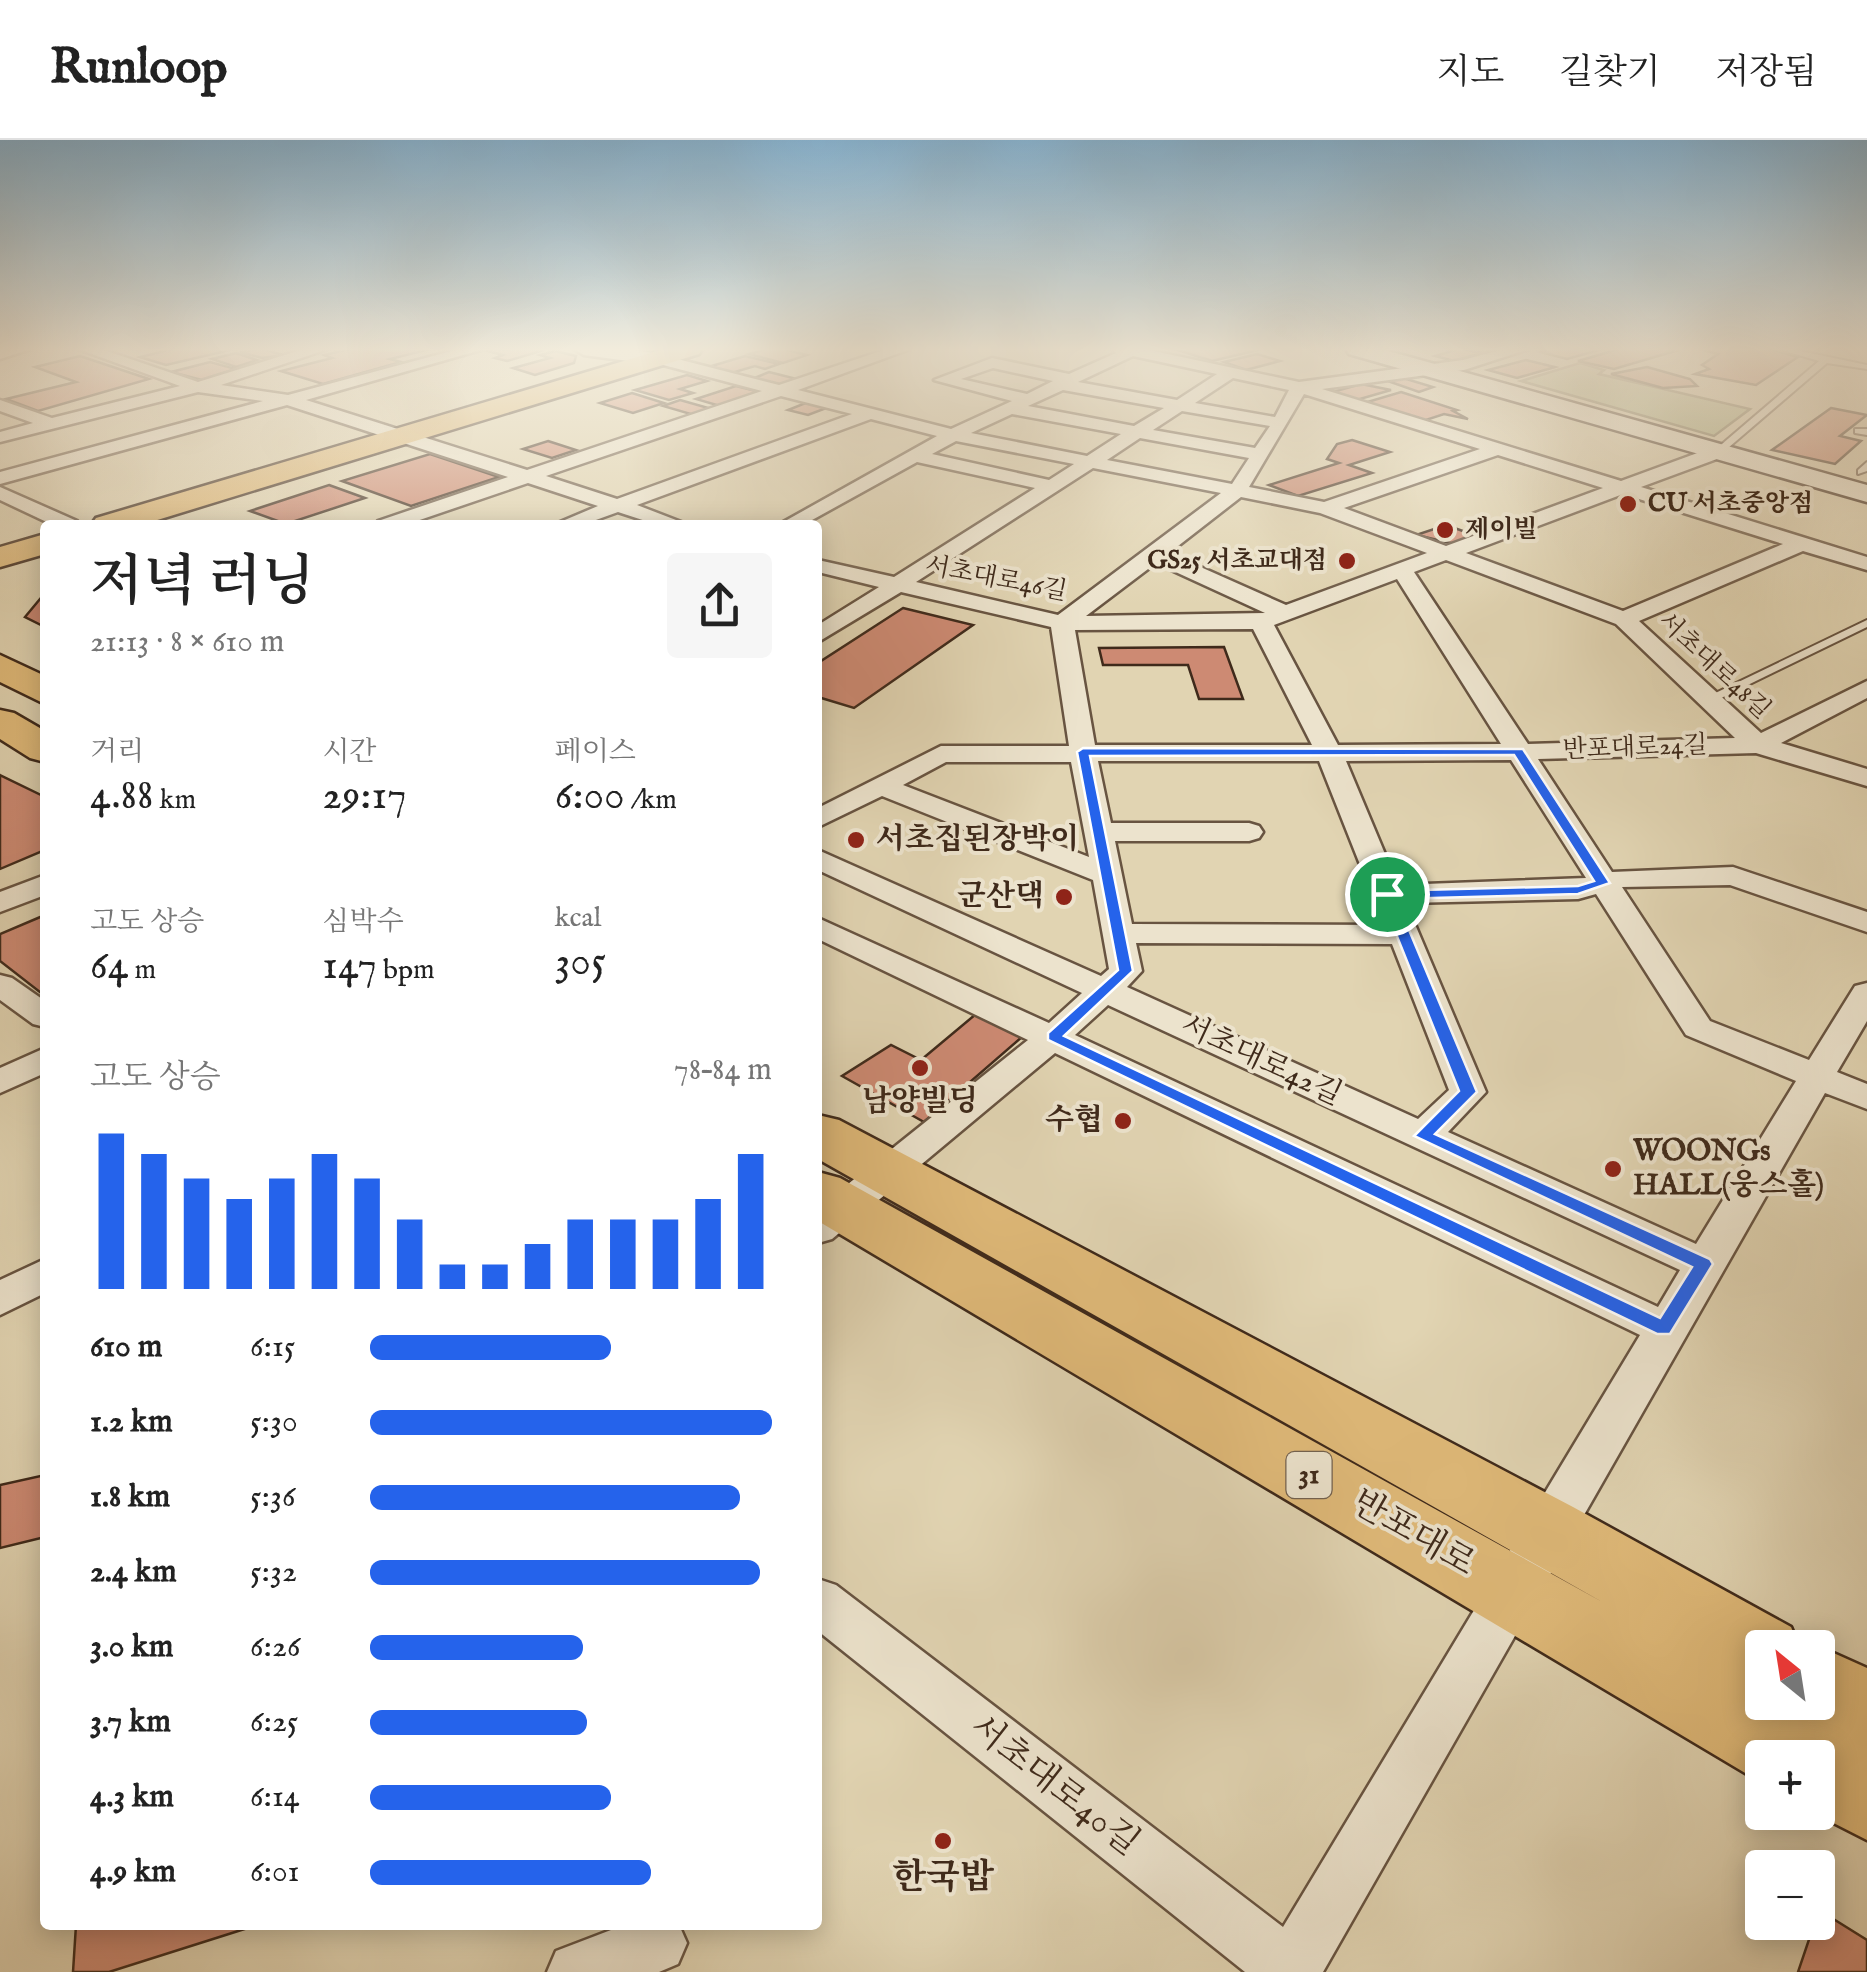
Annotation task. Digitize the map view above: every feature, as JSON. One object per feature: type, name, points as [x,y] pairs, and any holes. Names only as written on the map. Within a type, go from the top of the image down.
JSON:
[{"type":"main road","points":[[124,520],[409,434]]},
{"type":"main road","points":[[1657,434],[1718,452],[1865,477]]},
{"type":"main road","points":[[0,666],[40,689]]},
{"type":"main road","points":[[0,722],[40,746]]},
{"type":"main road","name":"반포대로","points":[[822,1145],[842,1201],[1769,1740]]},
{"type":"main road","name":"반포대로","points":[[842,1201],[1546,1530],[1745,1643]]},
{"type":"main road","points":[[1835,1694],[1867,1712]]},
{"type":"main road","points":[[1835,1778],[1867,1797]]},
{"type":"street","points":[[0,478],[161,434]]},
{"type":"street","points":[[399,434],[664,520]]},
{"type":"street","points":[[400,520],[650,434]]},
{"type":"street","points":[[799,434],[804,436]]},
{"type":"street","points":[[576,520],[808,434]]},
{"type":"street","points":[[822,632],[1136,434]]},
{"type":"street","points":[[1150,434],[1271,439]]},
{"type":"street","points":[[1246,434],[1271,439]]},
{"type":"street","points":[[1258,434],[1271,439]]},
{"type":"street","points":[[842,1201],[1053,1037],[1126,971],[1062,623],[1238,490],[1273,434]]},
{"type":"street","points":[[1451,434],[1867,564]]},
{"type":"street","points":[[797,520],[953,435]]},
{"type":"street","name":"서초대로48길","points":[[953,435],[1325,508],[1624,619],[1758,745],[1867,778]]},
{"type":"street","points":[[1325,508],[1498,449]]},
{"type":"street","name":"서초대로46길","points":[[822,567],[1062,623],[1273,618],[1718,452]]},
{"type":"street","points":[[914,456],[1056,487]]},
{"type":"street","points":[[0,494],[59,520]]},
{"type":"street","points":[[1624,619],[1802,544]]},
{"type":"street","points":[[1152,553],[1273,618],[1468,1092],[1423,1136]]},
{"type":"street","points":[[1402,570],[1698,1028],[1867,1097]]},
{"type":"street","name":"반포대로24길","points":[[822,817],[940,754],[1518,752],[1758,745],[1867,688]]},
{"type":"street","points":[[881,786],[1107,876]]},
{"type":"street","points":[[1098,832],[1249,832]]},
{"type":"street","name":"서초대로42길","points":[[822,862],[1703,1264]]},
{"type":"street","points":[[1387,894],[1578,890],[1623,878],[1733,876],[1867,922]]},
{"type":"street","points":[[0,903],[40,886]]},
{"type":"street","points":[[822,929],[1664,1328]]},
{"type":"street","points":[[1118,933],[1404,935]]},
{"type":"street","points":[[0,984],[40,1013]]},
{"type":"street","points":[[1291,1972],[1664,1328],[1867,993]]},
{"type":"street","points":[[0,1082],[40,1062]]},
{"type":"street","points":[[0,1300],[40,1277]]},
{"type":"street","name":"서초대로40길","points":[[822,1604],[1291,1972]]},
{"type":"street","points":[[577,1972],[658,1946]]},
{"type":"lane","points":[[1718,452],[1738,434]]},
{"type":"lane","points":[[1709,698],[1864,627]]},
{"type":"building","points":[[1794,434],[1842,434],[1861,441],[1835,464],[1772,450]]},
{"type":"building","points":[[1352,440],[1390,452],[1349,465],[1372,473],[1298,496],[1269,485],[1339,463],[1327,459],[1337,444]]},
{"type":"building","points":[[548,441],[576,450],[552,458],[523,449]]},
{"type":"building","points":[[430,454],[499,477],[411,506],[342,481]]},
{"type":"building","points":[[329,485],[365,498],[298,520],[275,520],[250,511]]},
{"type":"building","name":"제이빌","points":[[1446,525],[1477,536],[1455,544],[1416,535]]},
{"type":"building","points":[[40,599],[40,624],[25,617]]},
{"type":"building","points":[[903,608],[973,625],[854,708],[822,698],[822,660]]},
{"type":"building","points":[[1224,647],[1243,699],[1199,699],[1188,665],[1103,665],[1099,648]]},
{"type":"building","points":[[0,775],[40,795],[40,852],[0,869]]},
{"type":"building","points":[[40,917],[40,992],[0,961],[0,934]]},
{"type":"building","name":"남양빌딩","points":[[976,1014],[1023,1036],[924,1122],[842,1076],[891,1045],[921,1060]]},
{"type":"building","points":[[40,1476],[40,1538],[0,1548],[0,1485]]},
{"type":"building","points":[[1835,1920],[1867,1940],[1867,1972],[1798,1972],[1809,1940],[1835,1940]]},
{"type":"building","points":[[76,1930],[241,1930],[109,1972],[73,1972]]},
{"type":"place","name":"CU 서초중앙점","points":[[1628,504]]},
{"type":"place","name":"제이빌","points":[[1445,530]]},
{"type":"place","name":"GS25 서초교대점","points":[[1347,561]]},
{"type":"place","name":"서초집된장박이","points":[[856,840]]},
{"type":"place","name":"군산댁","points":[[1064,897]]},
{"type":"place","name":"남양빌딩","points":[[920,1068]]},
{"type":"place","name":"수협","points":[[1123,1121]]},
{"type":"place","name":"WOONGs HALL(웅스홀)","points":[[1613,1169]]},
{"type":"place","name":"한국밥","points":[[943,1841]]},
{"type":"route","points":[[1083,752],[1518,752],[1603,883],[1578,890],[1387,894],[1468,1092],[1423,1136],[1703,1264],[1664,1328],[1053,1037],[1126,971],[1083,752]]}]
